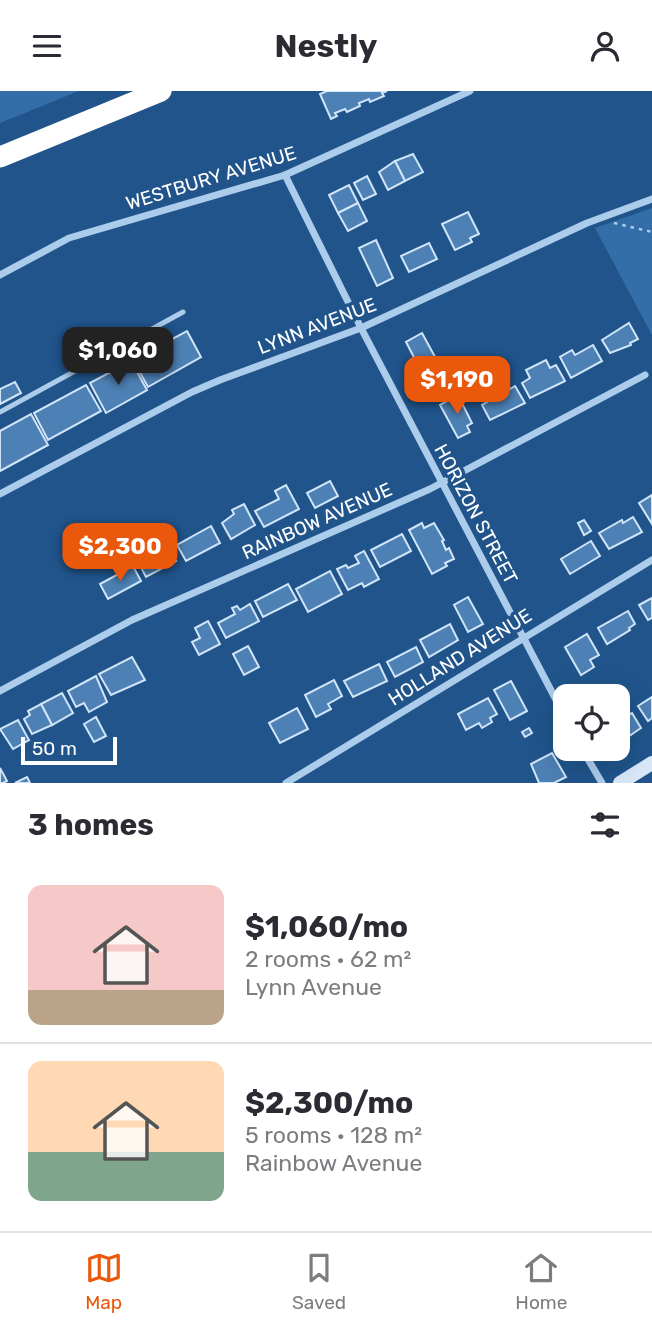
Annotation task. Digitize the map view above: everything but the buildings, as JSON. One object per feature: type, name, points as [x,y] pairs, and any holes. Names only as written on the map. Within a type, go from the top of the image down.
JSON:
[{"type":"highway","points":[[0,157],[161,91]]},
{"type":"main road","points":[[620,783],[652,762]]},
{"type":"street","name":"WESTBURY AVENUE","points":[[0,275],[69,238],[285,175],[470,91]]},
{"type":"street","name":"HORIZON STREET","points":[[285,175],[360,328],[553,694]]},
{"type":"street","name":"LYNN AVENUE","points":[[0,494],[202,388],[360,328],[597,219],[652,199]]},
{"type":"street","name":"RAINBOW AVENUE","points":[[0,691],[132,620],[442,482],[645,375]]},
{"type":"street","name":"HOLLAND AVENUE","points":[[286,783],[652,560]]},
{"type":"street","points":[[589,761],[602,783]]},
{"type":"lane","points":[[0,412],[183,312]]},
{"type":"path","points":[[597,219],[652,232]]},
{"type":"shaded area","points":[[0,91],[79,91],[0,123]]},
{"type":"shaded area","points":[[652,208],[652,335],[595,228]]}]
